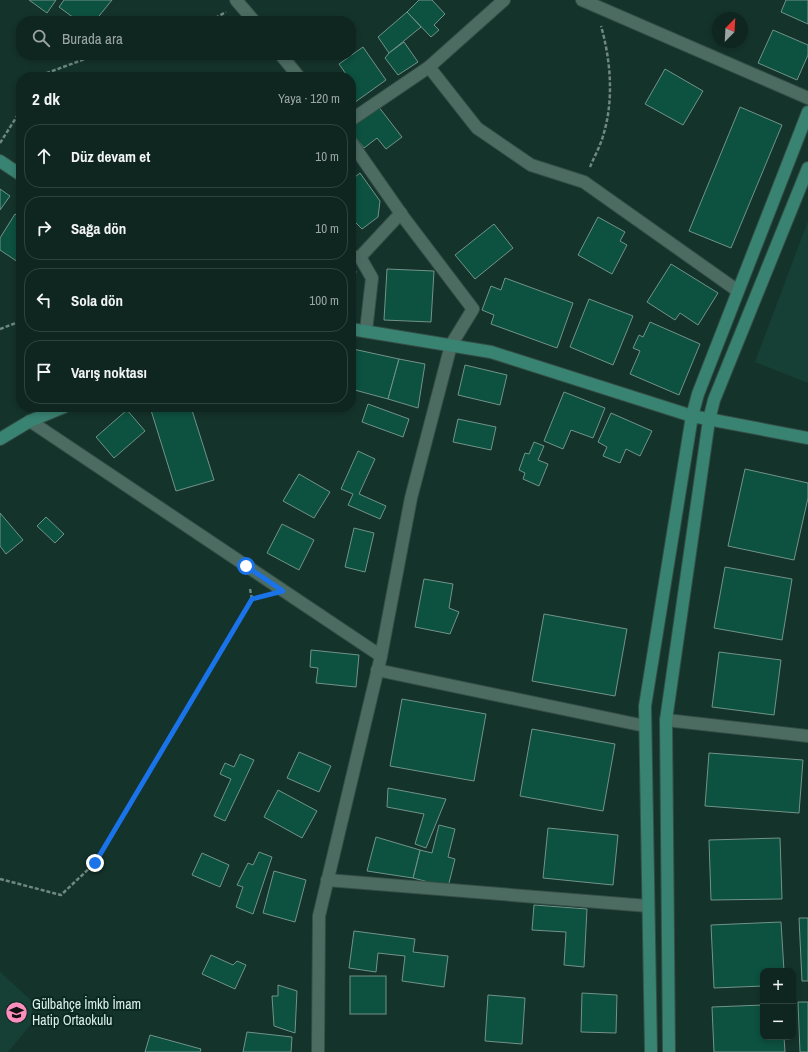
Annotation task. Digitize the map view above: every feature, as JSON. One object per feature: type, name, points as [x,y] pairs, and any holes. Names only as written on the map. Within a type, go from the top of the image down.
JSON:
[{"type":"main road","points":[[651,1052],[644,706],[692,416],[698,394],[808,112]]},
{"type":"main road","points":[[0,161],[16,172]]},
{"type":"main road","points":[[669,1052],[666,720],[709,420],[714,400],[808,168]]},
{"type":"main road","points":[[356,330],[492,352],[692,416],[808,438]]},
{"type":"main road","points":[[0,439],[30,421],[52,412]]},
{"type":"street","points":[[236,0],[250,16]]},
{"type":"street","points":[[356,117],[429,67],[504,0]]},
{"type":"street","points":[[582,0],[808,98]]},
{"type":"street","points":[[285,60],[295,72]]},
{"type":"street","points":[[429,67],[477,128],[531,166],[584,182],[738,292]]},
{"type":"street","points":[[318,1052],[319,916],[377,670],[411,498],[451,345],[473,309],[401,213],[356,149]]},
{"type":"street","points":[[356,256],[401,213]]},
{"type":"street","points":[[356,258],[372,278],[366,331]]},
{"type":"street","points":[[30,421],[380,656]]},
{"type":"street","points":[[377,670],[645,726]]},
{"type":"street","points":[[666,720],[808,736]]},
{"type":"street","points":[[327,880],[648,906]]},
{"type":"path","points":[[584,182],[603,136],[608,110],[610,71],[604,36],[594,5]]},
{"type":"path","points":[[49,72],[82,60]]},
{"type":"path","points":[[0,143],[16,118]]},
{"type":"path","points":[[0,329],[16,323]]},
{"type":"path","points":[[0,879],[61,895],[95,863],[252,599],[283,591]]},
{"type":"shaded area","points":[[808,221],[808,383],[755,362]]},
{"type":"shaded area","name":"Gülbahçe İmkb İmam Hatip Ortaokulu","points":[[0,972],[32,1001],[32,1023],[8,1052],[0,1052]]},
{"type":"building","points":[[29,0],[56,0],[47,13]]},
{"type":"building","points":[[64,0],[112,0],[99,16],[71,16],[59,7]]},
{"type":"building","points":[[419,0],[432,0],[445,14],[434,25],[439,30],[431,37],[407,12]]},
{"type":"building","points":[[786,0],[808,0],[808,24],[781,12]]},
{"type":"building","points":[[407,12],[421,27],[389,53],[378,37]]},
{"type":"building","points":[[773,30],[808,45],[808,55],[797,80],[758,63]]},
{"type":"building","points":[[404,42],[418,62],[398,75],[385,58],[389,53]]},
{"type":"building","points":[[363,47],[386,80],[356,101],[356,72],[345,72],[339,64],[345,60],[356,60],[356,52]]},
{"type":"building","points":[[665,69],[703,91],[683,125],[645,104]]},
{"type":"building","points":[[378,106],[402,137],[386,149],[377,138],[364,148],[356,138],[356,124]]},
{"type":"building","points":[[740,107],[782,125],[731,248],[689,231]]},
{"type":"building","points":[[360,173],[380,201],[378,217],[362,229],[356,223],[356,176]]},
{"type":"building","points":[[0,189],[10,196],[0,210]]},
{"type":"building","points":[[15,214],[16,261],[0,250],[0,238]]},
{"type":"building","points":[[598,217],[625,232],[620,241],[627,245],[612,274],[578,255]]},
{"type":"building","points":[[494,224],[513,248],[475,279],[455,255]]},
{"type":"building","points":[[671,264],[718,293],[698,325],[680,313],[675,320],[647,302]]},
{"type":"building","points":[[387,269],[434,271],[431,322],[384,320]]},
{"type":"building","points":[[505,278],[573,303],[557,348],[491,324],[494,315],[482,310],[491,286],[501,290]]},
{"type":"building","points":[[589,299],[633,316],[613,365],[570,347]]},
{"type":"building","points":[[650,322],[700,344],[679,395],[630,374],[640,351],[633,348],[639,335],[643,337]]},
{"type":"building","points":[[356,350],[399,359],[388,399],[356,390]]},
{"type":"building","points":[[399,359],[425,364],[418,408],[388,399]]},
{"type":"building","points":[[465,365],[507,375],[500,405],[458,395]]},
{"type":"building","points":[[564,392],[605,408],[593,438],[571,430],[563,449],[544,441]]},
{"type":"building","points":[[368,404],[409,419],[403,437],[362,422]]},
{"type":"building","points":[[125,412],[129,412],[145,431],[114,458],[96,437]]},
{"type":"building","points":[[152,412],[193,412],[214,480],[176,491]]},
{"type":"building","points":[[611,413],[652,431],[640,456],[626,449],[620,463],[603,456],[607,447],[598,442]]},
{"type":"building","points":[[458,419],[496,427],[491,450],[453,442]]},
{"type":"building","points":[[534,442],[544,446],[538,460],[548,464],[539,486],[523,479],[525,473],[519,470],[525,453],[529,454]]},
{"type":"building","points":[[358,451],[375,459],[359,494],[386,506],[380,519],[348,505],[353,494],[341,489]]},
{"type":"building","points":[[745,469],[808,483],[808,498],[794,560],[728,546]]},
{"type":"building","points":[[299,474],[330,492],[314,518],[283,501]]},
{"type":"building","points":[[0,513],[23,540],[6,554],[0,546]]},
{"type":"building","points":[[46,517],[64,534],[55,543],[37,526]]},
{"type":"building","points":[[282,524],[314,540],[299,570],[267,553]]},
{"type":"building","points":[[354,528],[374,533],[365,572],[345,567]]},
{"type":"building","points":[[725,567],[792,579],[782,640],[714,628]]},
{"type":"building","points":[[424,579],[453,584],[449,608],[459,612],[450,634],[415,627]]},
{"type":"building","points":[[544,614],[627,629],[615,696],[532,681]]},
{"type":"building","points":[[311,650],[359,655],[356,687],[316,683],[318,668],[310,667]]},
{"type":"building","points":[[719,652],[781,660],[774,715],[712,707]]},
{"type":"building","points":[[402,699],[486,714],[474,781],[390,766]]},
{"type":"building","points":[[532,729],[615,744],[603,811],[520,796]]},
{"type":"building","points":[[299,752],[331,766],[319,792],[287,778]]},
{"type":"building","points":[[709,753],[803,760],[799,813],[705,806]]},
{"type":"building","points":[[240,754],[254,760],[225,821],[214,816],[231,779],[220,774],[225,763],[234,767]]},
{"type":"building","points":[[388,788],[446,799],[426,848],[415,844],[424,814],[387,807]]},
{"type":"building","points":[[278,790],[317,811],[302,838],[264,817]]},
{"type":"building","points":[[439,825],[455,829],[448,857],[455,859],[448,887],[413,878],[420,850],[432,853]]},
{"type":"building","points":[[548,828],[618,835],[613,885],[543,878]]},
{"type":"building","points":[[376,837],[420,850],[413,878],[367,871]]},
{"type":"building","points":[[780,838],[782,899],[711,900],[709,840]]},
{"type":"building","points":[[259,852],[272,857],[253,914],[236,907],[243,887],[237,885],[248,863],[253,865]]},
{"type":"building","points":[[202,853],[229,865],[220,887],[192,875]]},
{"type":"building","points":[[274,871],[306,880],[295,922],[263,913]]},
{"type":"building","points":[[534,905],[587,909],[584,967],[564,965],[566,932],[532,930]]},
{"type":"building","points":[[799,918],[808,918],[808,981],[802,981]]},
{"type":"building","points":[[781,922],[784,968],[760,968],[760,986],[714,988],[711,925]]},
{"type":"building","points":[[354,931],[415,939],[413,952],[448,956],[444,987],[402,981],[405,956],[378,953],[376,972],[349,968]]},
{"type":"building","points":[[211,955],[233,965],[237,961],[246,965],[235,989],[202,974]]},
{"type":"building","points":[[350,976],[386,976],[386,1014],[350,1014]]},
{"type":"building","points":[[278,985],[297,991],[295,1033],[274,1026],[272,996],[278,996]]},
{"type":"building","points":[[582,993],[617,995],[616,1033],[581,1032]]},
{"type":"building","points":[[488,995],[525,998],[522,1044],[485,1041]]},
{"type":"building","points":[[798,1002],[808,1002],[808,1052],[800,1052]]},
{"type":"building","points":[[760,1005],[760,1040],[784,1040],[785,1052],[714,1052],[712,1007]]},
{"type":"building","points":[[247,1032],[292,1037],[291,1052],[243,1052]]},
{"type":"building","points":[[150,1035],[201,1049],[200,1052],[145,1052]]},
{"type":"place","name":"Gülbahçe İmkb İmam Hatip Ortaokulu","points":[[16,1012]]},
{"type":"route","points":[[95,863],[252,599],[283,591],[246,566]]}]
